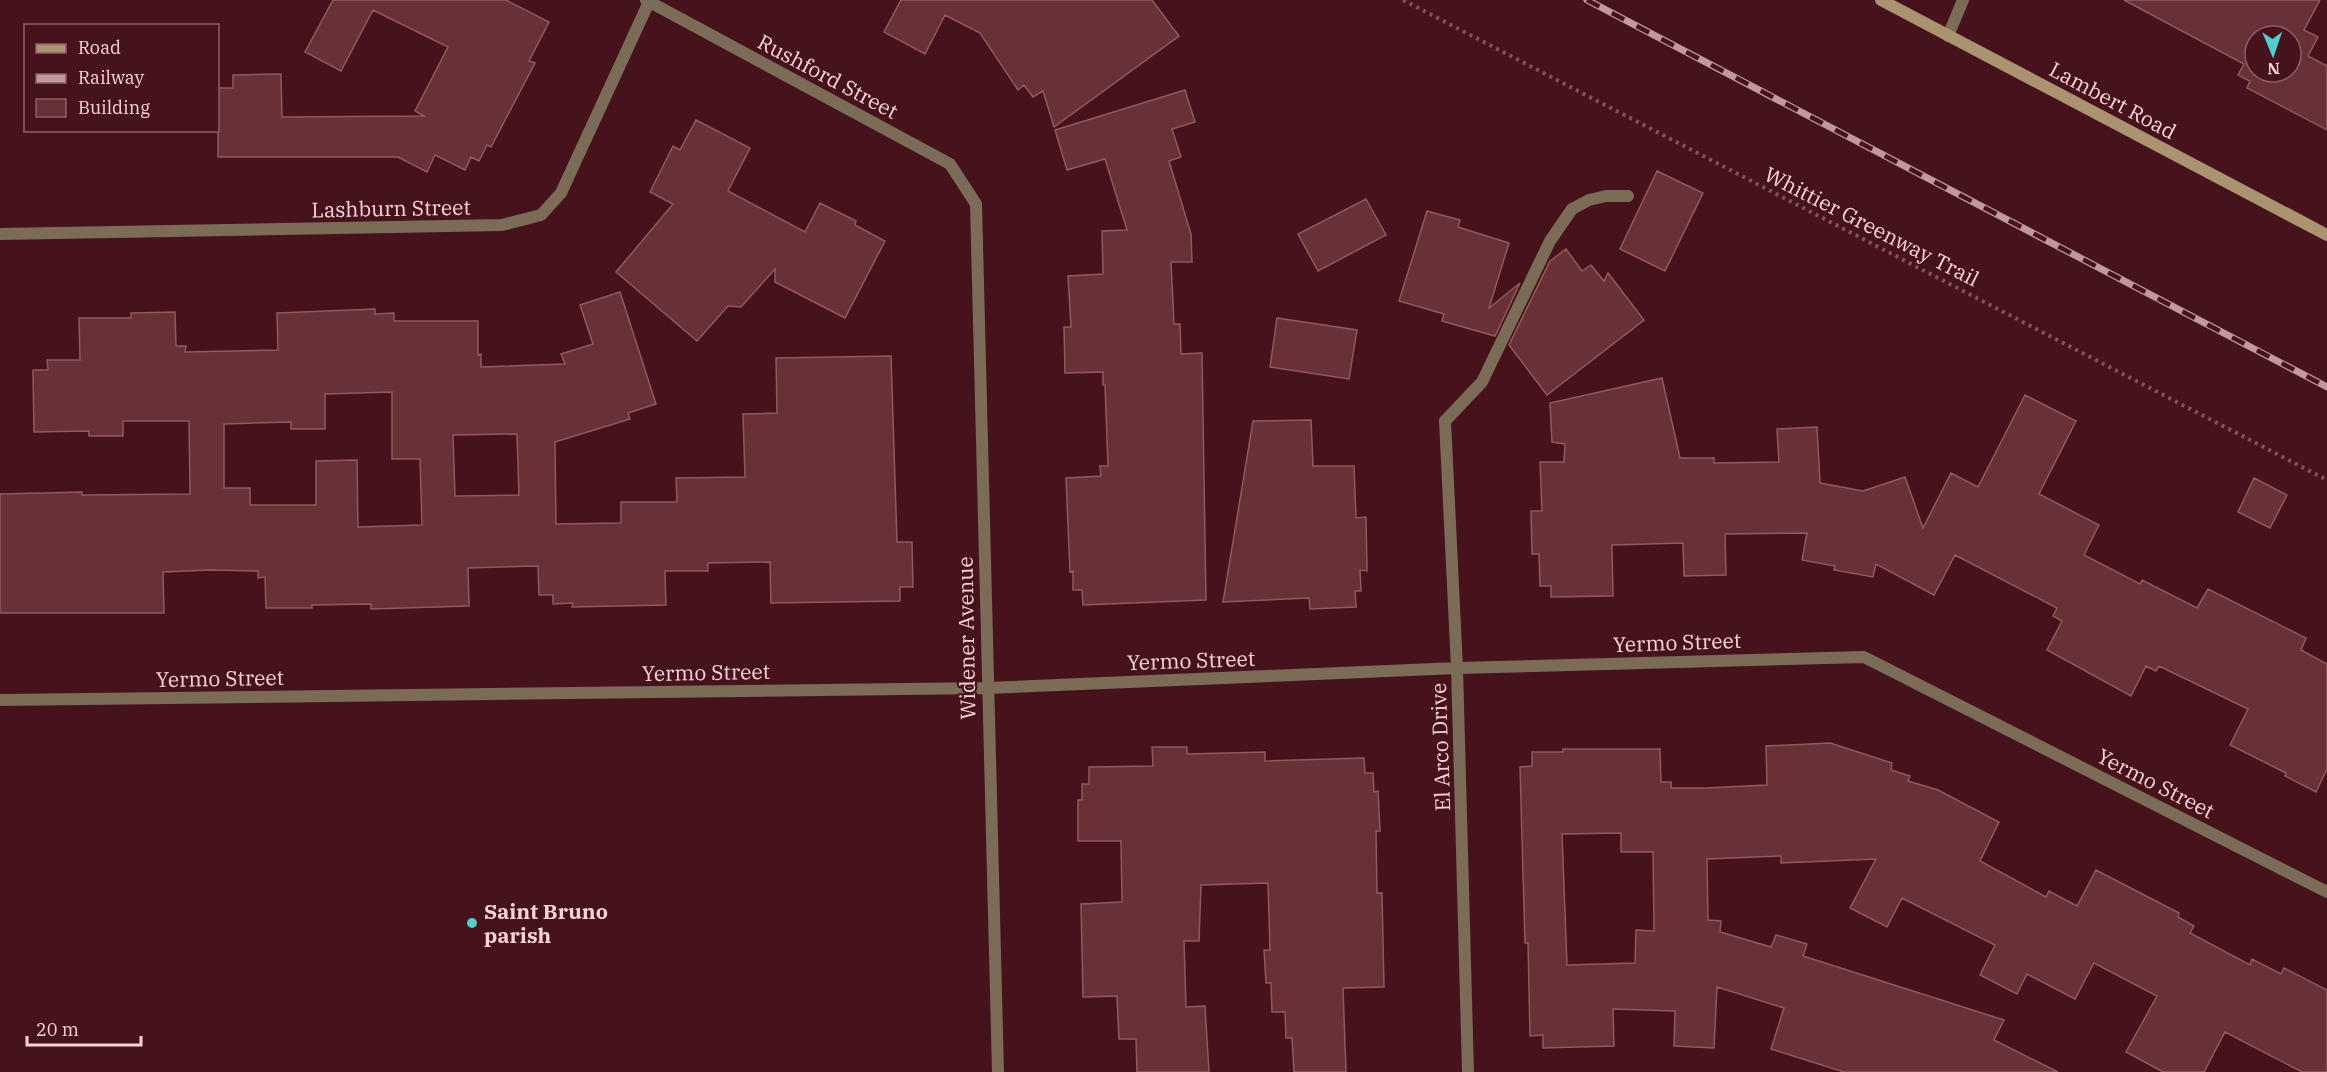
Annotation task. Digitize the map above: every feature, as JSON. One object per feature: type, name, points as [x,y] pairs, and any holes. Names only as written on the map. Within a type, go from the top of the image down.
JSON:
[{"type":"main road","name":"Lambert Road","points":[[1881,0],[2327,235]]},
{"type":"street","points":[[1948,36],[1963,0]]},
{"type":"street","name":"Rushford Street","points":[[648,1],[950,164],[976,204]]},
{"type":"street","name":"Lashburn Street","points":[[0,234],[502,225],[541,215],[561,193],[648,1]]},
{"type":"street","name":"El Arco Drive","points":[[1468,1072],[1457,668],[1445,421],[1482,382],[1550,241],[1572,209],[1589,200],[1606,196],[1628,196]]},
{"type":"street","name":"Widener Avenue","points":[[976,204],[998,1072]]},
{"type":"street","name":"Yermo Street","points":[[0,700],[987,688],[1457,668],[1864,657],[2327,892]]},
{"type":"path","name":"Whittier Greenway Trail","points":[[1403,0],[2327,480]]},
{"type":"building","points":[[333,0],[506,0],[549,22],[529,61],[535,63],[491,147],[487,145],[479,161],[471,157],[465,170],[435,155],[427,172],[398,157],[218,157],[219,88],[233,88],[233,75],[281,74],[282,117],[424,116],[415,111],[448,47],[373,10],[341,71],[305,52]]},
{"type":"building","points":[[901,0],[1152,0],[1179,36],[1054,127],[1043,91],[1033,97],[1024,85],[1018,90],[980,33],[945,15],[925,54],[884,32]]},
{"type":"building","points":[[2124,0],[2320,0],[2304,30],[2318,37],[2308,56],[2327,66],[2327,130],[2247,88],[2249,84],[2303,84],[2303,24],[2243,24],[2243,63]]},
{"type":"building","points":[[2243,66],[2243,78],[2238,75]]},
{"type":"building","points":[[1185,90],[1195,122],[1172,129],[1181,157],[1169,161],[1191,234],[1192,262],[1171,262],[1174,324],[1180,324],[1181,354],[1202,353],[1206,600],[1083,605],[1082,590],[1073,590],[1073,571],[1070,572],[1066,478],[1101,476],[1100,466],[1108,466],[1105,385],[1103,385],[1103,372],[1065,373],[1064,327],[1071,327],[1068,276],[1103,274],[1102,231],[1127,230],[1105,159],[1067,170],[1055,130]]},
{"type":"building","points":[[696,120],[750,148],[728,191],[805,232],[820,203],[856,221],[855,225],[885,241],[845,318],[775,282],[775,269],[741,307],[728,306],[697,341],[616,272],[673,204],[650,192],[673,146],[680,150]]},
{"type":"building","points":[[1657,171],[1703,193],[1665,271],[1620,249]]},
{"type":"building","points":[[1366,199],[1386,235],[1318,271],[1298,234]]},
{"type":"building","points":[[1427,211],[1460,220],[1458,227],[1509,243],[1489,308],[1520,283],[1495,336],[1442,321],[1444,314],[1399,301]]},
{"type":"building","points":[[1566,249],[1582,271],[1591,265],[1604,281],[1608,273],[1644,320],[1547,395],[1509,345],[1550,261]]},
{"type":"building","points":[[620,292],[656,404],[628,413],[630,419],[555,442],[556,524],[621,523],[621,502],[677,502],[676,478],[745,477],[743,414],[777,413],[776,358],[891,356],[897,542],[912,542],[913,587],[900,587],[900,601],[771,603],[770,562],[708,563],[708,571],[665,571],[666,605],[572,607],[573,603],[553,604],[553,595],[539,595],[538,566],[468,568],[469,606],[371,609],[371,604],[266,608],[265,577],[258,578],[258,571],[210,570],[163,572],[164,613],[0,613],[0,494],[82,492],[82,495],[190,494],[189,421],[123,421],[123,436],[89,436],[89,431],[34,432],[33,370],[48,370],[47,360],[80,360],[79,318],[131,318],[131,313],[175,312],[176,346],[186,346],[185,352],[278,350],[277,313],[375,309],[375,314],[394,313],[394,321],[478,321],[478,355],[481,354],[481,367],[565,364],[561,354],[593,344],[580,305]],"holes":[[[392,392],[392,459],[420,459],[422,525],[358,527],[357,460],[316,461],[316,505],[250,505],[250,488],[224,488],[224,424],[291,422],[291,429],[325,429],[325,394]],[[517,434],[519,495],[455,496],[453,435]]]},
{"type":"building","points":[[1277,318],[1357,330],[1349,379],[1270,367]]},
{"type":"building","points":[[1662,378],[1680,458],[1714,458],[1714,463],[1779,462],[1777,429],[1817,427],[1820,483],[1863,491],[1905,477],[1923,528],[1951,473],[1978,487],[2025,395],[2076,421],[2039,494],[2099,525],[2084,555],[2140,584],[2142,580],[2197,608],[2208,589],[2306,638],[2301,650],[2327,664],[2327,769],[2316,792],[2285,776],[2286,773],[2230,745],[2248,709],[2159,666],[2156,671],[2146,666],[2131,696],[2047,650],[2062,621],[2053,616],[2057,608],[1955,555],[1934,595],[1876,564],[1873,577],[1834,570],[1835,566],[1802,560],[1807,533],[1725,534],[1726,575],[1684,576],[1683,543],[1612,545],[1613,596],[1551,597],[1551,586],[1540,586],[1539,554],[1532,554],[1531,511],[1542,511],[1540,462],[1564,462],[1565,444],[1552,442],[1550,403]]},
{"type":"building","points":[[1311,420],[1313,466],[1354,466],[1356,518],[1366,517],[1367,571],[1360,570],[1361,591],[1355,591],[1356,607],[1310,609],[1309,598],[1223,602],[1253,421]]},
{"type":"building","points":[[2254,478],[2287,495],[2270,528],[2238,512]]},
{"type":"building","points":[[1830,743],[1892,763],[1891,770],[1910,776],[1908,781],[1938,790],[1999,822],[1980,861],[2046,897],[2049,891],[2077,906],[2096,870],[2179,913],[2178,917],[2194,926],[2190,933],[2250,965],[2252,959],[2281,974],[2284,968],[2327,990],[2327,1072],[2302,1072],[2225,1032],[2204,1072],[2163,1072],[2126,1052],[2157,996],[2094,963],[2075,999],[2027,974],[2017,994],[1980,975],[1995,945],[1902,898],[1887,927],[1850,908],[1876,859],[1781,863],[1781,856],[1707,859],[1708,920],[1721,921],[1720,932],[1771,947],[1776,935],[1807,944],[1803,956],[2004,1020],[1994,1040],[2058,1072],[1844,1072],[1771,1049],[1784,1008],[1717,987],[1714,1048],[1674,1046],[1675,1011],[1613,1009],[1614,1046],[1543,1048],[1543,1035],[1530,1036],[1520,767],[1532,766],[1532,752],[1563,752],[1563,749],[1660,749],[1661,782],[1671,782],[1671,788],[1767,785],[1766,746]],"holes":[[[1621,833],[1621,852],[1653,852],[1654,931],[1636,930],[1635,963],[1567,965],[1562,834]]]},
{"type":"building","points":[[1152,747],[1187,747],[1187,754],[1265,752],[1265,761],[1364,758],[1365,773],[1373,773],[1374,792],[1378,791],[1380,831],[1376,831],[1377,893],[1382,893],[1384,987],[1343,988],[1346,1072],[1294,1072],[1292,1038],[1286,1038],[1285,1012],[1272,1012],[1271,983],[1266,983],[1264,950],[1270,950],[1268,883],[1201,885],[1199,941],[1184,941],[1186,1007],[1205,1006],[1209,1072],[1137,1072],[1136,1039],[1119,1039],[1117,996],[1083,997],[1081,904],[1122,902],[1121,841],[1078,841],[1078,800],[1082,800],[1082,784],[1089,784],[1089,767],[1153,766]]},
{"type":"railway","points":[[1587,0],[2327,387]]},
{"type":"place","name":"Saint Bruno parish","points":[[472,923]]}]
